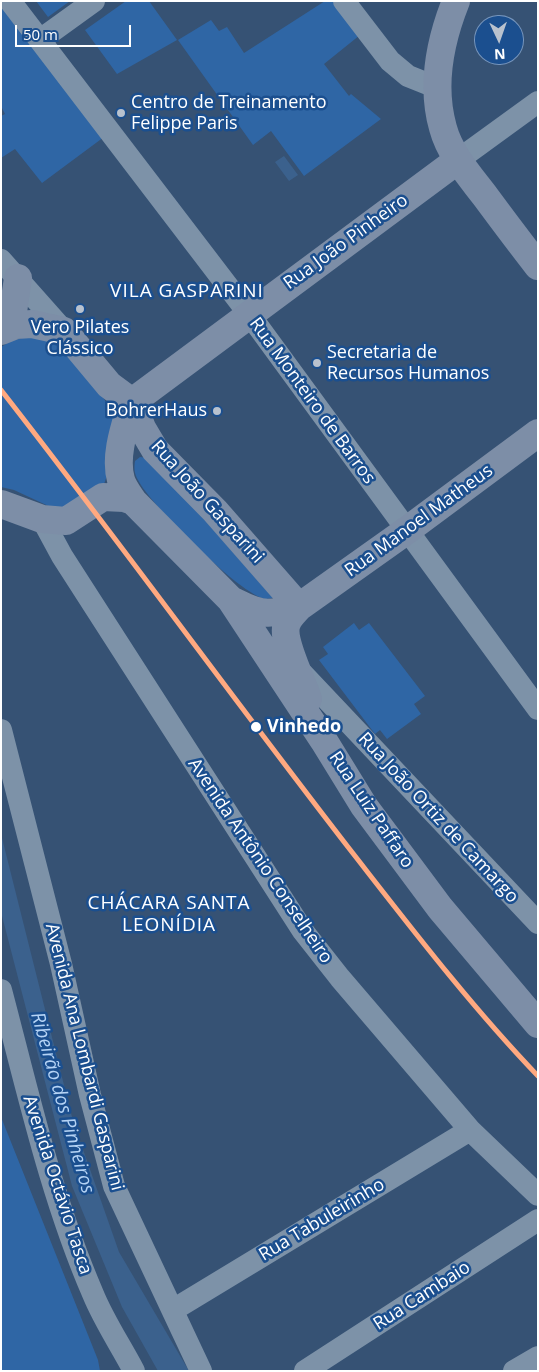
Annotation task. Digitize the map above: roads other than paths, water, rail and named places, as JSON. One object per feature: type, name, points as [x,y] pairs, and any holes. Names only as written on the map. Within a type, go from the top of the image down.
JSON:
[{"type":"main road","points":[[456,1],[445,30],[439,59],[438,88],[443,128],[458,160],[538,266]]},
{"type":"main road","name":"Rua João Pinheiro","points":[[132,402],[458,160]]},
{"type":"main road","points":[[1,326],[13,312],[10,269]]},
{"type":"main road","points":[[1,331],[16,325],[32,324],[64,330],[109,385],[132,402]]},
{"type":"main road","name":"Rua João Gasparini","points":[[132,402],[142,428],[155,450],[228,525],[299,607]]},
{"type":"main road","name":"Rua Luiz Paffaro","points":[[132,402],[122,436],[120,459],[121,482],[133,501],[231,600],[324,741],[364,806],[434,900],[538,1024]]},
{"type":"main road","name":"Rua Manoel Matheus","points":[[299,607],[406,531],[538,433]]},
{"type":"main road","points":[[120,459],[132,451],[155,450]]},
{"type":"main road","points":[[1,518],[66,520],[103,497],[124,498],[133,501]]},
{"type":"main road","points":[[1,504],[38,518]]},
{"type":"main road","points":[[231,600],[264,614],[274,614],[299,607]]},
{"type":"main road","points":[[299,607],[287,622],[285,630],[288,646],[324,741]]},
{"type":"street","name":"Rua Monteiro de Barros","points":[[10,1],[249,314],[538,709]]},
{"type":"street","points":[[40,40],[94,1]]},
{"type":"street","points":[[344,1],[390,61],[408,76],[438,88]]},
{"type":"street","name":"Rua João Pinheiro","points":[[458,160],[538,102]]},
{"type":"street","points":[[10,269],[64,330]]},
{"type":"street","name":"Avenida Antônio Conselheiro","points":[[38,518],[303,931],[340,978],[470,1130],[538,1195]]},
{"type":"street","name":"Rua João Ortiz de Camargo","points":[[297,669],[538,924]]},
{"type":"street","name":"Avenida Ana Lombardi Gasparini","points":[[1,730],[61,964],[90,1095],[114,1186],[201,1371]]},
{"type":"street","name":"Avenida Octávio Tasca","points":[[1,990],[45,1157],[64,1217],[93,1295],[134,1371]]},
{"type":"street","name":"Rua Tabuleirinho","points":[[173,1310],[470,1130]]},
{"type":"street","name":"Rua Cambaio","points":[[305,1371],[538,1220]]},
{"type":"street","points":[[514,1371],[538,1357]]},
{"type":"water","points":[[284,156],[298,175],[289,181],[275,162]]},
{"type":"water","name":"Ribeirão dos Pinheiros","points":[[1,834],[73,1121],[119,1252],[189,1371],[158,1371],[122,1307],[72,1186],[1,912]]},
{"type":"place","name":"Centro de Treinamento Felippe Paris","points":[[121,113]]},
{"type":"place","name":"Vero Pilates Clássico","points":[[80,309]]},
{"type":"place","name":"Secretaria de Recursos Humanos","points":[[317,363]]},
{"type":"place","name":"BohrerHaus","points":[[217,411]]},
{"type":"place","name":"Vinhedo","points":[[256,727]]},
{"type":"district","name":"VILA GASPARINI","points":[[187,292]]},
{"type":"district","name":"CHÁCARA SANTA LEONÍDIA","points":[[169,915]]}]
